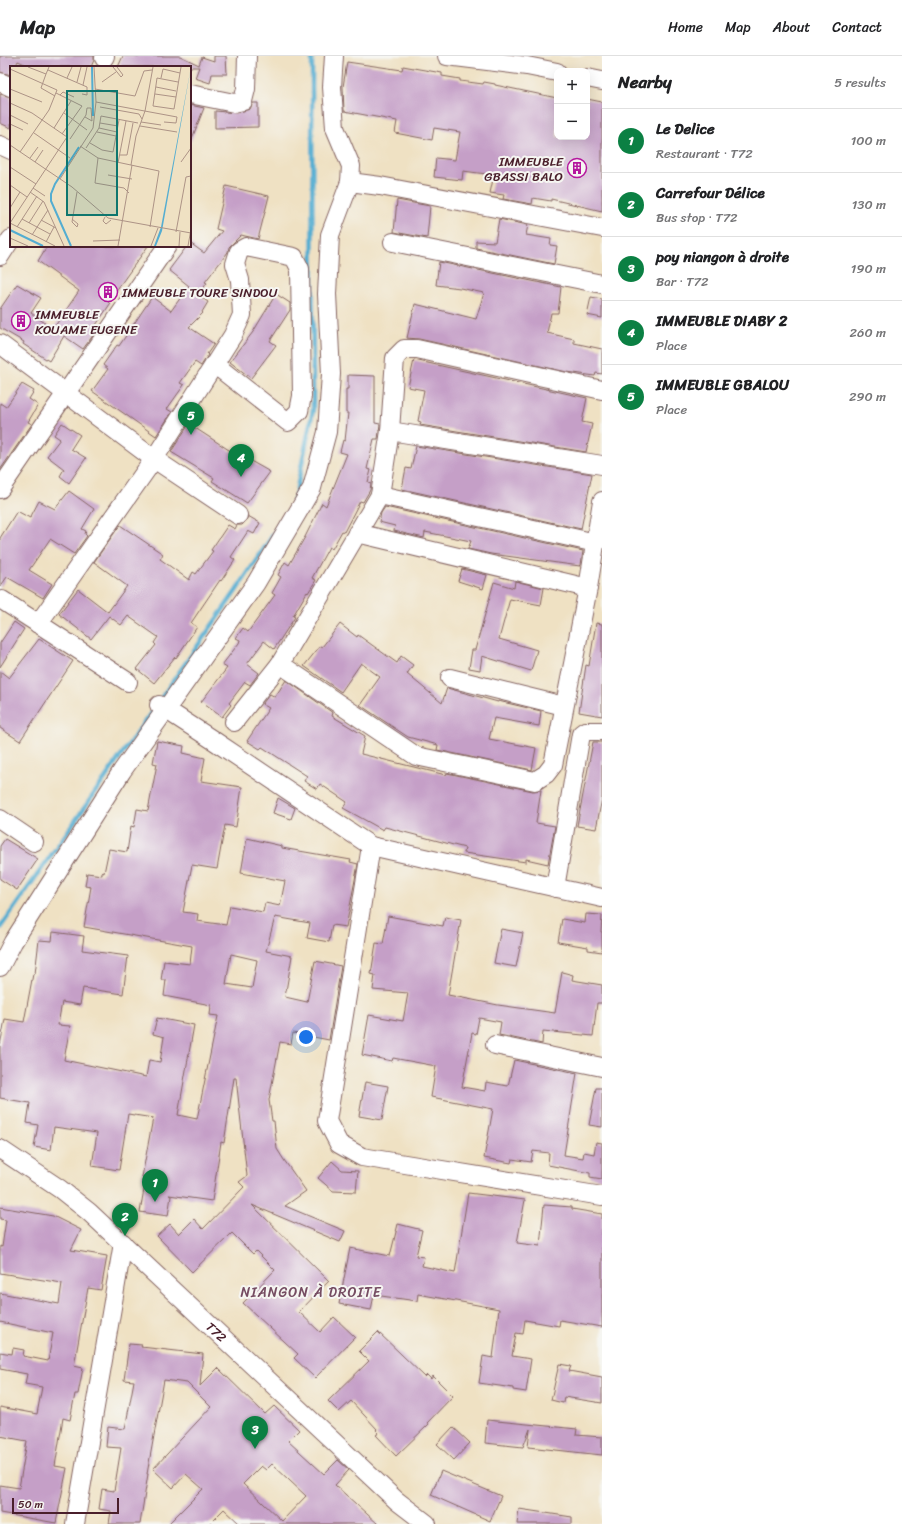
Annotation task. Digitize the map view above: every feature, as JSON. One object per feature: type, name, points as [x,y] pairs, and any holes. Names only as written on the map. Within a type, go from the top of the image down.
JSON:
[{"type":"street","points":[[191,94],[234,103],[243,101],[246,89],[247,56]]},
{"type":"street","points":[[0,967],[13,942],[162,707],[256,583],[312,488],[327,432],[331,374],[327,294],[330,236],[350,182],[351,166],[335,128],[332,87],[334,56]]},
{"type":"street","points":[[447,56],[527,66],[554,71]]},
{"type":"street","points":[[590,78],[602,80]]},
{"type":"street","points":[[0,82],[10,87]]},
{"type":"street","points":[[0,144],[10,149]]},
{"type":"street","points":[[350,182],[380,186],[602,228]]},
{"type":"street","points":[[0,256],[10,241]]},
{"type":"street","points":[[393,242],[602,284]]},
{"type":"street","points":[[0,489],[166,247]]},
{"type":"street","points":[[38,624],[154,459],[214,364],[233,335],[242,315],[240,280],[235,264],[239,251],[246,247],[294,257],[300,269],[302,396],[299,411],[288,422],[214,364]]},
{"type":"street","points":[[0,344],[154,459],[238,515]]},
{"type":"street","points":[[234,722],[280,664],[380,495],[390,431],[395,358],[404,349],[417,349],[602,390]]},
{"type":"street","points":[[390,431],[602,465]]},
{"type":"street","points":[[380,495],[596,543]]},
{"type":"street","points":[[280,664],[416,756],[535,781],[546,774],[553,765],[588,588],[602,501]]},
{"type":"street","points":[[357,533],[588,588]]},
{"type":"street","points":[[1,601],[128,682]]},
{"type":"street","points":[[450,678],[564,706]]},
{"type":"street","points":[[162,707],[371,846],[602,898]]},
{"type":"street","points":[[555,888],[580,734],[585,731],[602,732]]},
{"type":"street","points":[[0,819],[34,842]]},
{"type":"street","points":[[371,846],[328,1121],[339,1144],[362,1157],[602,1196]]},
{"type":"street","points":[[496,1045],[602,1067]]},
{"type":"street","name":"T72","points":[[0,1149],[60,1190],[89,1212],[397,1501],[426,1524]]},
{"type":"street","points":[[75,1524],[123,1243]]},
{"type":"building","points":[[0,56],[94,56],[91,66],[29,66],[18,61],[16,66],[10,66],[10,75],[0,72]]},
{"type":"building","points":[[123,56],[180,56],[199,65],[202,57],[214,61],[214,56],[226,56],[227,74],[212,74],[210,83],[195,78],[199,67],[118,66]]},
{"type":"building","points":[[347,62],[402,70],[403,66],[442,73],[442,76],[460,79],[460,81],[483,84],[484,82],[554,97],[554,140],[590,140],[590,100],[602,102],[602,211],[551,199],[551,201],[533,198],[532,204],[503,199],[504,195],[490,193],[494,175],[463,171],[462,180],[434,177],[436,158],[455,160],[460,132],[434,128],[432,140],[395,133],[397,121],[344,111],[343,87]]},
{"type":"building","points":[[0,94],[10,97],[10,128],[0,123]]},
{"type":"building","points":[[253,103],[258,103],[258,127],[215,128],[215,111],[236,113],[250,109]]},
{"type":"building","points":[[191,105],[204,108],[191,141]]},
{"type":"building","points":[[226,186],[269,196],[258,239],[241,235],[229,247],[228,252],[205,282],[207,283],[198,295],[208,302],[202,312],[203,313],[189,327],[214,344],[201,366],[195,362],[180,383],[184,385],[167,409],[172,412],[156,436],[92,391],[108,369],[103,365],[117,345],[119,346],[152,297],[171,311],[189,286],[169,270],[186,247],[191,247],[191,244],[204,253],[222,231],[216,229]]},
{"type":"building","points":[[397,200],[430,206],[427,238],[394,232]]},
{"type":"building","points":[[499,219],[528,225],[526,235],[551,239],[550,245],[557,246],[554,264],[476,248],[476,241],[495,242]]},
{"type":"building","points":[[46,247],[147,247],[108,302],[110,304],[94,328],[97,330],[83,349],[64,336],[49,361],[23,344],[24,342],[0,328],[0,309],[17,284],[41,298],[31,313],[53,329],[79,291],[38,261]]},
{"type":"building","points":[[439,262],[561,287],[558,313],[551,313],[547,333],[574,339],[574,343],[602,349],[602,374],[596,373],[595,376],[567,372],[419,339],[407,338],[415,304],[476,319],[484,293],[436,285]]},
{"type":"building","points":[[276,294],[290,303],[290,310],[270,341],[276,345],[251,378],[230,362],[253,332]]},
{"type":"building","points":[[591,297],[602,299],[602,318],[587,315]]},
{"type":"building","points":[[414,360],[587,398],[582,422],[592,424],[586,452],[420,425],[421,422],[418,421],[424,390],[408,387]]},
{"type":"building","points":[[348,375],[375,376],[375,423],[380,424],[378,439],[374,439],[367,469],[371,470],[368,482],[371,483],[370,490],[363,502],[360,501],[344,532],[342,531],[332,549],[329,547],[312,578],[316,580],[308,593],[307,592],[293,616],[295,617],[274,649],[264,641],[247,664],[259,673],[250,685],[245,682],[229,703],[231,705],[222,717],[201,702],[227,668],[222,665],[239,643],[240,640],[236,638],[243,628],[248,632],[275,595],[272,593],[281,577],[278,575],[285,562],[289,565],[322,503],[326,506],[347,454],[340,452],[343,440],[345,441],[348,413],[346,413],[346,389],[348,389]]},
{"type":"building","points":[[22,384],[34,391],[29,399],[38,405],[28,422],[32,424],[0,470],[0,403],[6,407]]},
{"type":"building","points":[[62,423],[80,435],[71,449],[86,458],[69,483],[60,476],[64,469],[47,456],[60,439],[54,435]]},
{"type":"building","points":[[189,424],[232,452],[233,451],[270,472],[247,503],[212,481],[214,478],[171,452]]},
{"type":"building","points":[[416,446],[592,474],[581,529],[402,489],[406,468],[411,469]]},
{"type":"building","points":[[69,491],[94,509],[82,529],[86,531],[85,534],[87,536],[74,554],[50,539],[29,570],[52,584],[43,598],[7,577],[0,587],[0,538],[17,511],[30,518],[39,501],[55,509]]},
{"type":"building","points":[[385,507],[583,551],[581,565],[491,554],[468,549],[471,541],[425,532],[424,538],[394,531],[395,526],[379,522],[381,513]]},
{"type":"building","points":[[248,516],[260,523],[254,534],[248,531],[231,557],[235,560],[191,623],[197,627],[176,658],[175,657],[154,683],[137,669],[156,645],[154,643],[158,637],[128,616],[121,625],[109,616],[91,639],[59,614],[78,589],[108,612],[127,586],[94,562],[120,525],[163,554],[160,559],[189,580],[193,572],[196,574],[213,551],[211,550],[228,525],[235,529],[237,525],[242,525],[246,521]]},
{"type":"building","points":[[462,569],[487,575],[483,589],[458,581]]},
{"type":"building","points":[[515,581],[544,588],[541,605],[510,599],[499,639],[537,650],[531,671],[482,656],[480,670],[469,668],[472,650],[475,650],[494,582],[514,588]]},
{"type":"building","points":[[14,622],[24,629],[0,667],[0,643]]},
{"type":"building","points":[[596,623],[602,624],[602,716],[579,712],[586,665],[589,666]]},
{"type":"building","points":[[340,624],[397,663],[401,656],[413,665],[407,674],[442,703],[447,688],[498,702],[541,711],[539,726],[494,718],[489,739],[536,748],[532,770],[437,750],[438,745],[408,737],[360,705],[380,677],[361,663],[341,692],[304,666],[320,646],[322,647]]},
{"type":"building","points":[[39,639],[73,661],[20,741],[0,728],[0,671],[9,678]]},
{"type":"building","points":[[286,680],[333,713],[332,716],[365,736],[361,754],[446,775],[447,773],[533,791],[541,790],[536,823],[555,826],[548,864],[526,859],[526,862],[464,853],[465,848],[385,827],[383,830],[343,808],[347,802],[320,784],[317,789],[304,781],[307,776],[262,747],[260,749],[247,741],[269,708],[262,704],[270,694],[275,697]]},
{"type":"building","points":[[157,741],[184,746],[183,753],[205,758],[201,781],[242,787],[236,827],[225,825],[217,869],[192,865],[183,912],[198,914],[197,921],[226,925],[230,906],[263,912],[265,903],[280,906],[285,881],[241,873],[247,838],[282,846],[282,848],[351,860],[350,862],[358,864],[346,927],[332,925],[329,942],[307,938],[310,923],[275,917],[266,951],[292,956],[285,997],[307,1002],[315,961],[341,966],[329,1040],[293,1033],[291,1044],[280,1042],[269,1100],[272,1121],[274,1121],[277,1149],[306,1191],[285,1206],[345,1231],[340,1242],[252,1205],[329,1281],[299,1312],[320,1332],[334,1317],[355,1337],[315,1378],[294,1358],[298,1354],[243,1303],[275,1270],[256,1251],[253,1254],[232,1233],[192,1272],[157,1236],[170,1224],[179,1234],[194,1219],[203,1229],[244,1187],[239,1182],[247,1176],[236,1078],[234,1078],[224,1143],[221,1142],[212,1201],[169,1195],[171,1196],[168,1216],[140,1212],[146,1178],[142,1177],[153,1118],[128,1114],[119,1170],[92,1166],[97,1133],[54,1127],[51,1150],[34,1147],[38,1125],[27,1123],[30,1103],[0,1098],[0,1046],[5,1019],[24,1022],[33,974],[35,974],[39,940],[52,941],[53,932],[84,936],[82,950],[128,956],[123,994],[83,988],[80,1005],[62,1002],[58,1025],[70,1026],[64,1060],[146,1077],[149,1060],[160,1062],[164,1037],[153,1034],[157,1018],[194,1025],[178,1115],[197,1119],[218,1016],[210,1015],[211,1005],[164,996],[166,980],[161,980],[164,961],[190,964],[192,946],[84,927],[91,887],[85,886],[87,873],[102,875],[102,872],[104,873],[109,849],[127,852],[131,826],[134,827],[137,809],[148,811],[157,764],[153,763]],"holes":[[[231,954],[257,960],[252,988],[226,984]]]},
{"type":"building","points":[[593,742],[602,742],[602,798],[596,829],[577,826]]},
{"type":"building","points":[[278,798],[295,808],[291,819],[273,813]]},
{"type":"building","points":[[5,839],[38,859],[17,890],[0,879],[0,846]]},
{"type":"building","points":[[586,914],[602,915],[602,952],[588,950],[588,947],[558,942],[562,919],[585,923]]},
{"type":"building","points":[[388,916],[443,926],[445,917],[461,920],[448,995],[498,1005],[555,1013],[562,972],[573,975],[572,980],[602,985],[602,1003],[597,1003],[593,1036],[543,1031],[542,1044],[499,1035],[501,1022],[479,1018],[476,1034],[472,1033],[462,1087],[485,1091],[486,1082],[508,1086],[514,1060],[577,1073],[564,1155],[583,1158],[584,1152],[594,1154],[596,1142],[602,1143],[602,1179],[590,1177],[590,1173],[548,1165],[549,1153],[533,1151],[531,1162],[512,1159],[511,1163],[484,1158],[493,1109],[431,1097],[436,1066],[393,1058],[392,1061],[362,1055],[369,1015],[403,1021],[408,993],[373,990],[375,975],[371,974],[376,943],[383,944]]},
{"type":"building","points":[[501,929],[523,933],[516,967],[494,963]]},
{"type":"building","points":[[365,1082],[388,1086],[382,1120],[359,1116]]},
{"type":"building","points":[[596,1088],[602,1088],[602,1127],[589,1125]]},
{"type":"building","points":[[332,1161],[342,1170],[358,1171],[356,1192],[333,1191],[318,1178]]},
{"type":"building","points":[[468,1193],[525,1200],[517,1243],[540,1246],[544,1205],[572,1207],[572,1209],[602,1214],[602,1327],[560,1320],[559,1326],[525,1320],[523,1334],[516,1333],[512,1356],[531,1359],[526,1392],[513,1390],[513,1388],[479,1383],[483,1356],[493,1358],[499,1309],[418,1294],[417,1301],[374,1295],[371,1310],[339,1304],[350,1248],[390,1256],[398,1224],[422,1230],[416,1256],[424,1257],[422,1266],[455,1273]]},
{"type":"building","points":[[0,1207],[53,1216],[81,1230],[71,1250],[107,1256],[101,1290],[88,1288],[74,1366],[83,1368],[78,1394],[75,1394],[70,1420],[63,1418],[55,1466],[67,1468],[56,1523],[0,1513],[0,1485],[19,1488],[27,1441],[0,1436],[0,1407],[37,1414],[42,1387],[25,1384],[27,1374],[0,1369],[0,1352],[12,1354],[13,1348],[24,1350],[23,1356],[48,1361],[53,1333],[0,1322],[0,1293],[59,1304],[62,1283],[0,1273],[0,1246],[2,1247],[6,1220],[0,1219]]},
{"type":"building","points":[[378,1332],[425,1377],[427,1375],[431,1379],[433,1376],[453,1396],[427,1423],[429,1424],[396,1456],[376,1435],[379,1433],[376,1430],[377,1429],[351,1401],[339,1412],[328,1401],[369,1361],[359,1351]]},
{"type":"building","points":[[129,1344],[142,1345],[141,1347],[203,1354],[200,1386],[218,1368],[265,1414],[274,1406],[299,1430],[288,1441],[324,1474],[338,1460],[349,1470],[335,1485],[378,1524],[240,1524],[224,1509],[209,1524],[168,1524],[203,1489],[186,1474],[173,1488],[153,1469],[211,1407],[187,1383],[164,1380],[147,1474],[140,1524],[109,1524],[111,1511],[99,1509],[102,1489],[114,1491],[121,1448],[106,1447],[108,1427],[125,1429],[134,1381],[124,1380]],"holes":[[[272,1464],[306,1496],[282,1521],[243,1484],[261,1466],[266,1470]]]},
{"type":"building","points":[[559,1364],[571,1366],[569,1371],[602,1377],[602,1403],[564,1397],[563,1403],[551,1400]]},
{"type":"building","points":[[487,1420],[577,1429],[576,1435],[602,1437],[602,1455],[528,1447],[530,1429],[523,1447],[485,1443]]},
{"type":"building","points":[[453,1427],[470,1443],[454,1460],[437,1444]]},
{"type":"building","points":[[441,1471],[501,1496],[490,1521],[431,1495]]},
{"type":"building","points":[[519,1509],[572,1517],[572,1524],[517,1524]]},
{"type":"waterway","points":[[294,502],[313,410],[312,56]]},
{"type":"waterway","points":[[159,701],[236,591],[286,515]]},
{"type":"waterway","points":[[0,928],[155,707]]},
{"type":"place","name":"IMMEUBLE GBASSI BALO","points":[[577,168]]},
{"type":"place","name":"IMMEUBLE TOURE SINDOU","points":[[108,292]]},
{"type":"place","name":"IMMEUBLE KOUAME EUGENE","points":[[21,321]]},
{"type":"place","name":"IMMEUBLE GBALOU","points":[[191,435]]},
{"type":"place","name":"IMMEUBLE DIABY 2","points":[[241,477]]},
{"type":"place","name":"Le Delice","points":[[155,1202]]},
{"type":"place","name":"Carrefour Délice","points":[[125,1236]]},
{"type":"place","name":"poy niangon à droite","points":[[255,1449]]},
{"type":"district","name":"NIANGON À DROITE","points":[[311,1292]]}]
